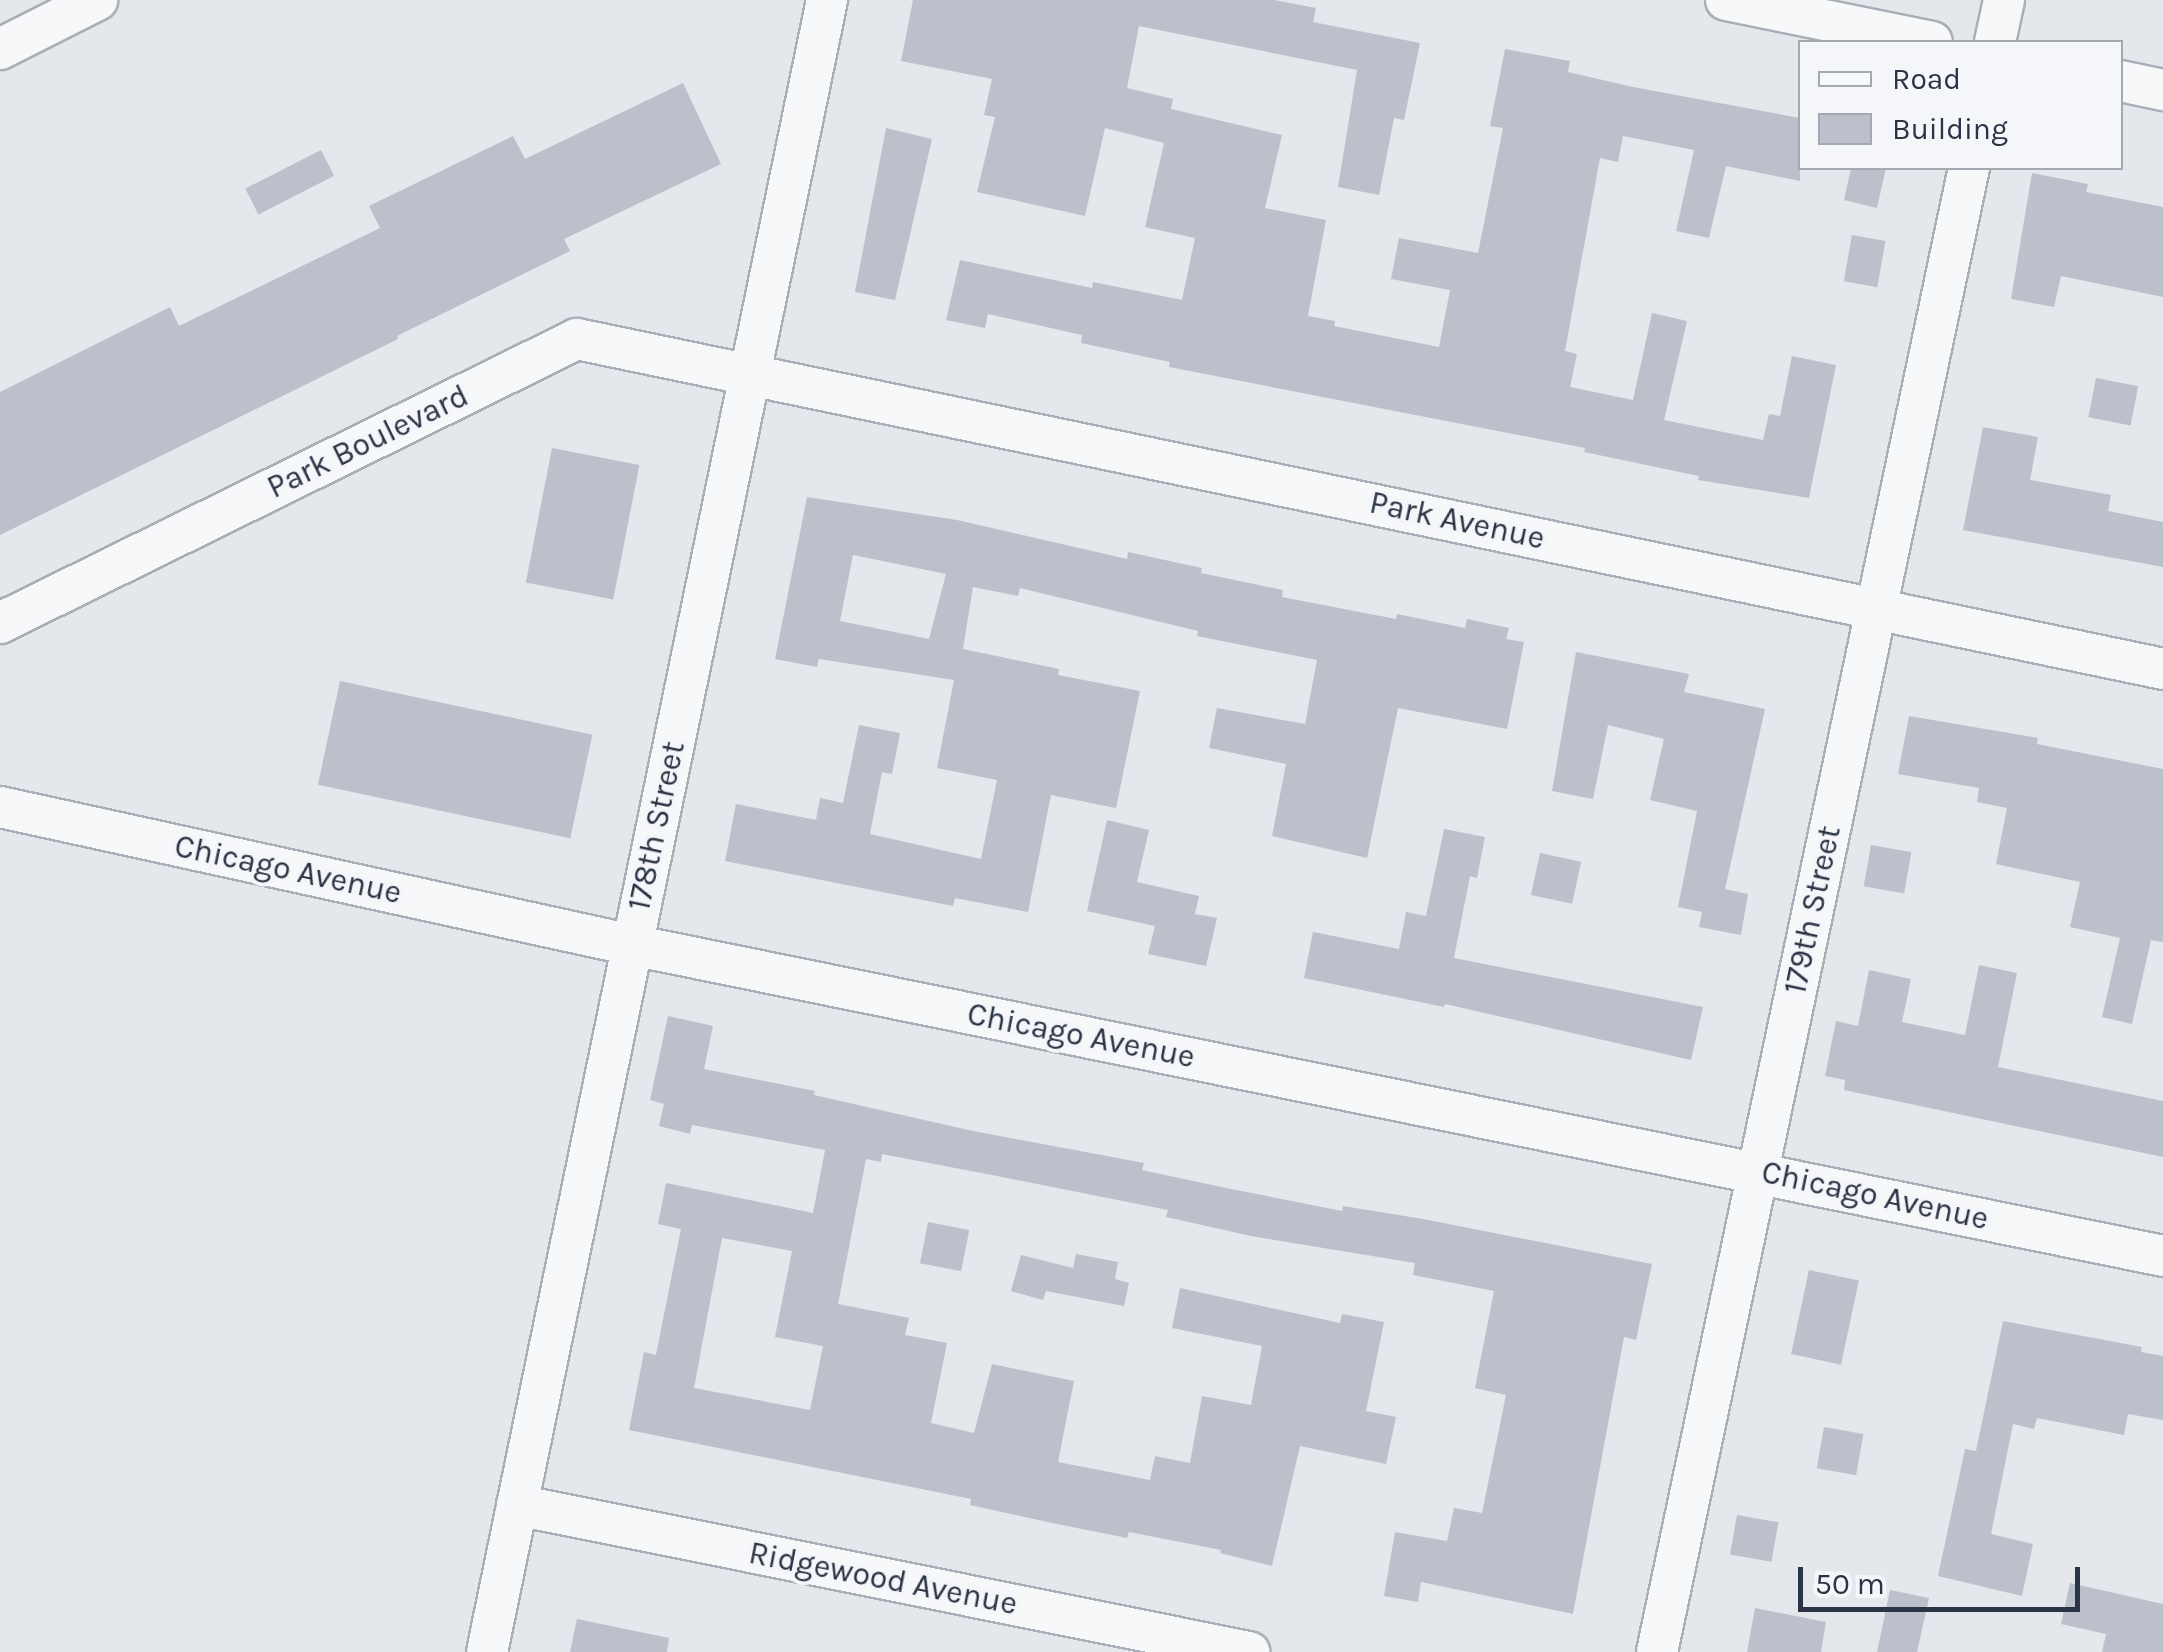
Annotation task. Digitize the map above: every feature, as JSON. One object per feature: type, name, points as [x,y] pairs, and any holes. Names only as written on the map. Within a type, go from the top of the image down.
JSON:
[{"type":"street","points":[[0,49],[97,0]]},
{"type":"street","name":"178th Street","points":[[487,1652],[826,0]]},
{"type":"street","points":[[1726,0],[1922,40]]},
{"type":"street","points":[[1994,40],[2004,0]]},
{"type":"street","points":[[2123,82],[2163,90]]},
{"type":"street","name":"179th Street","points":[[1658,1652],[1968,170]]},
{"type":"street","name":"Park Boulevard","points":[[0,623],[577,340],[750,374]]},
{"type":"street","name":"Park Avenue","points":[[750,374],[2163,669]]},
{"type":"street","name":"Chicago Avenue","points":[[0,807],[632,945],[2163,1256]]},
{"type":"street","name":"Ridgewood Avenue","points":[[517,1506],[1250,1652]]},
{"type":"building","points":[[913,0],[1274,0],[1316,8],[1313,22],[1420,43],[1404,120],[1394,118],[1379,195],[1338,187],[1357,70],[1139,26],[1127,88],[1173,99],[1171,109],[1282,135],[1265,208],[1326,220],[1308,316],[1335,321],[1334,326],[1439,347],[1450,290],[1391,279],[1399,238],[1478,253],[1503,128],[1490,126],[1505,49],[1570,61],[1568,72],[1798,118],[1800,181],[1726,166],[1709,238],[1676,231],[1694,150],[1623,136],[1618,162],[1600,158],[1565,351],[1577,354],[1570,387],[1633,400],[1652,313],[1687,321],[1664,420],[1763,440],[1769,414],[1780,416],[1792,356],[1836,365],[1809,498],[1698,480],[1699,476],[1584,452],[1585,448],[1169,367],[1170,362],[1081,343],[1082,335],[988,314],[985,328],[946,320],[960,260],[1092,288],[1093,282],[1182,300],[1195,238],[1145,227],[1164,143],[1105,128],[1085,216],[977,192],[995,117],[984,115],[992,79],[901,61]]},
{"type":"building","points":[[683,83],[721,164],[564,239],[570,251],[0,535],[0,392],[170,307],[179,326],[380,228],[369,206],[513,136],[525,159]]},
{"type":"building","points":[[886,128],[932,139],[895,300],[855,292]]},
{"type":"building","points":[[321,150],[334,176],[258,214],[245,189]]},
{"type":"building","points":[[1851,170],[1886,170],[1877,208],[1844,200]]},
{"type":"building","points":[[2032,173],[2088,184],[2086,192],[2163,207],[2163,297],[2061,276],[2054,307],[2011,299]]},
{"type":"building","points":[[1852,235],[1885,241],[1877,287],[1844,281]]},
{"type":"building","points":[[2096,378],[2138,386],[2131,425],[2088,417]]},
{"type":"building","points":[[1983,427],[2038,437],[2030,480],[2111,495],[2108,511],[2163,522],[2163,567],[1963,530]]},
{"type":"building","points":[[552,448],[639,465],[613,599],[526,582]]},
{"type":"building","points":[[807,497],[957,520],[1127,559],[1128,552],[1202,568],[1201,573],[1283,590],[1282,597],[1396,619],[1397,614],[1465,628],[1467,619],[1509,628],[1506,639],[1524,642],[1507,729],[1398,708],[1367,858],[1272,836],[1286,764],[1209,748],[1217,708],[1305,724],[1317,660],[1197,636],[1198,631],[1020,588],[1018,596],[973,587],[963,649],[1059,669],[1058,675],[1140,691],[1116,808],[1051,795],[1028,912],[955,898],[953,906],[725,861],[736,804],[816,820],[820,798],[843,803],[859,725],[900,733],[892,774],[882,772],[870,834],[981,859],[997,780],[937,768],[954,680],[819,659],[817,667],[775,659]],"holes":[[[853,555],[946,574],[929,639],[840,621]]]},
{"type":"building","points":[[1576,652],[1689,674],[1684,692],[1765,709],[1725,889],[1748,894],[1741,935],[1699,927],[1702,912],[1678,907],[1697,811],[1650,800],[1664,739],[1608,725],[1593,799],[1552,791]]},
{"type":"building","points":[[340,681],[592,735],[570,838],[318,785]]},
{"type":"building","points":[[1909,716],[2038,738],[2037,744],[2163,769],[2163,942],[2151,940],[2132,1024],[2102,1017],[2120,938],[2070,927],[2080,882],[1996,864],[2007,808],[1977,802],[1979,788],[1898,774]]},
{"type":"building","points":[[1107,820],[1149,830],[1137,882],[1199,896],[1195,914],[1217,918],[1206,966],[1148,954],[1155,926],[1087,911]]},
{"type":"building","points":[[1444,829],[1485,837],[1477,878],[1470,876],[1454,958],[1703,1007],[1691,1060],[1445,1004],[1444,1007],[1304,978],[1313,932],[1399,949],[1406,912],[1426,916]]},
{"type":"building","points":[[1871,845],[1911,852],[1904,893],[1864,886]]},
{"type":"building","points":[[1540,853],[1581,862],[1572,904],[1531,895]]},
{"type":"building","points":[[1979,965],[2017,973],[1998,1067],[2163,1101],[2163,1157],[1844,1090],[1845,1080],[1825,1076],[1836,1021],[1858,1026],[1869,970],[1911,979],[1902,1022],[1965,1035]]},
{"type":"building","points":[[668,1016],[713,1026],[704,1069],[815,1091],[814,1095],[973,1131],[1144,1163],[1142,1170],[1226,1188],[1342,1211],[1343,1206],[1423,1219],[1652,1264],[1636,1340],[1624,1337],[1573,1614],[1421,1582],[1418,1602],[1384,1596],[1395,1532],[1447,1541],[1454,1508],[1482,1513],[1506,1395],[1475,1388],[1494,1291],[1413,1275],[1415,1263],[1251,1236],[1166,1217],[1168,1210],[997,1176],[882,1154],[881,1162],[866,1159],[838,1304],[909,1318],[905,1335],[947,1343],[931,1423],[974,1433],[992,1364],[1074,1381],[1058,1462],[1150,1480],[1155,1456],[1190,1463],[1202,1396],[1251,1405],[1262,1346],[1172,1328],[1180,1288],[1340,1323],[1342,1314],[1384,1322],[1366,1411],[1396,1417],[1386,1464],[1300,1446],[1272,1566],[1220,1553],[1221,1550],[1129,1532],[1127,1538],[1052,1523],[970,1505],[971,1499],[629,1430],[644,1352],[656,1355],[681,1229],[658,1224],[666,1183],[813,1213],[825,1150],[692,1125],[690,1134],[659,1126],[664,1104],[650,1100]],"holes":[[[722,1238],[792,1251],[775,1337],[823,1346],[810,1410],[694,1388]]]},
{"type":"building","points":[[928,1222],[969,1230],[961,1271],[920,1263]]},
{"type":"building","points":[[1076,1254],[1118,1262],[1115,1279],[1129,1283],[1124,1306],[1046,1291],[1043,1300],[1011,1291],[1021,1255],[1073,1268]]},
{"type":"building","points":[[1809,1270],[1859,1281],[1841,1365],[1791,1354]]},
{"type":"building","points":[[2003,1321],[2142,1347],[2141,1352],[2163,1356],[2163,1420],[2128,1414],[2124,1435],[2037,1418],[2034,1429],[2013,1424],[1991,1534],[2033,1544],[2022,1596],[1938,1576],[1965,1449],[1976,1451]]},
{"type":"building","points":[[1824,1427],[1863,1434],[1856,1475],[1817,1468]]},
{"type":"building","points":[[1737,1515],[1778,1522],[1771,1562],[1730,1554]]},
{"type":"building","points":[[2070,1583],[2163,1604],[2163,1652],[2102,1652],[2106,1634],[2061,1624]]},
{"type":"building","points":[[1890,1590],[1929,1598],[1917,1652],[1877,1652]]},
{"type":"building","points":[[1755,1608],[1826,1622],[1821,1652],[1747,1652]]},
{"type":"building","points":[[577,1619],[669,1638],[667,1652],[570,1652]]}]
